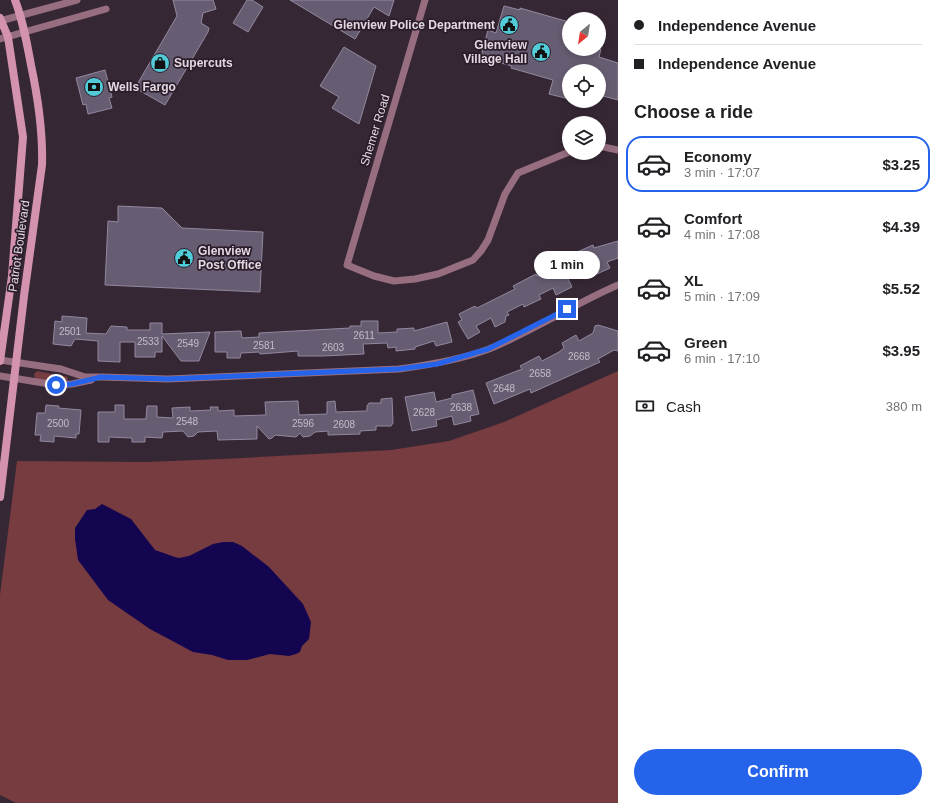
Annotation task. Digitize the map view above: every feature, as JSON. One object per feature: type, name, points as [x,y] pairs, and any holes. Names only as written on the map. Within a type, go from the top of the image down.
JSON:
[{"type":"main road","name":"Patriot Boulevard","points":[[0,497],[42,165],[43,144],[38,102],[25,32],[15,0]]},
{"type":"main road","name":"Patriot Boulevard","points":[[0,20],[23,137],[12,270],[0,360]]},
{"type":"street","points":[[0,20],[21,16],[77,0]]},
{"type":"street","name":"Shemer Road","points":[[426,0],[346,266],[394,281],[415,280],[438,274],[473,260],[488,240],[505,194],[518,173],[562,155]]},
{"type":"street","points":[[4,38],[106,9]]},
{"type":"street","points":[[606,147],[618,150]]},
{"type":"street","points":[[0,360],[61,369],[85,376],[168,379],[399,369],[437,364],[488,349],[618,285]]},
{"type":"street","points":[[0,376],[40,383],[65,385],[101,377]]},
{"type":"shaded area","points":[[37,371],[68,377],[67,382],[35,379],[34,374]]},
{"type":"shaded area","points":[[618,371],[618,803],[16,803],[0,795],[0,595],[17,461],[146,462],[391,450],[449,441],[504,422]]},
{"type":"shaded area","points":[[102,504],[131,519],[155,550],[175,557],[179,558],[189,556],[213,544],[223,542],[233,542],[242,546],[269,567],[303,604],[311,622],[309,639],[302,646],[300,652],[289,656],[270,654],[247,660],[228,660],[212,655],[193,652],[150,629],[108,600],[78,560],[75,539],[75,528],[87,510],[95,509]]},
{"type":"building","points":[[173,0],[213,0],[216,9],[203,13],[201,23],[209,28],[208,32],[165,105],[135,88],[177,16]]},
{"type":"building","points":[[247,0],[252,0],[263,7],[248,32],[233,23]]},
{"type":"building","points":[[290,0],[394,0],[389,16],[374,7],[355,39]]},
{"type":"building","name":"Glenview Village Hall","points":[[504,6],[520,10],[520,8],[562,20],[562,56],[599,56],[618,63],[618,100],[606,97],[606,64],[562,64],[562,97],[549,94],[553,80],[511,68],[512,66],[501,63],[501,61],[481,56],[488,30],[496,33]]},
{"type":"building","points":[[344,47],[376,66],[359,124],[332,108],[339,97],[320,86]]},
{"type":"building","name":"Wells Fargo","points":[[105,70],[112,97],[109,98],[112,108],[88,114],[86,104],[83,105],[76,78]]},
{"type":"building","name":"Glenview Post Office","points":[[118,206],[162,208],[182,228],[263,232],[260,292],[105,285],[108,221],[118,222]]},
{"type":"building","points":[[618,241],[618,258],[607,262],[610,268],[597,274],[593,266],[575,275],[568,279],[572,287],[556,295],[553,288],[539,295],[541,299],[524,307],[523,304],[507,312],[509,315],[506,316],[505,322],[495,327],[491,318],[476,326],[480,332],[468,339],[458,322],[462,320],[459,314],[475,306],[477,308],[515,289],[513,286],[536,274],[537,276],[561,264],[562,267],[578,259],[575,253],[593,245],[594,248]]},
{"type":"building","points":[[62,316],[87,318],[86,333],[106,334],[111,326],[127,327],[127,330],[150,330],[150,323],[162,323],[162,334],[210,332],[199,361],[181,361],[162,336],[162,352],[155,352],[155,357],[135,357],[135,342],[120,342],[120,362],[98,361],[98,341],[75,339],[71,346],[53,344],[55,321],[62,322]]},
{"type":"building","points":[[361,321],[378,321],[378,333],[397,332],[397,329],[414,328],[414,331],[447,322],[452,342],[436,346],[434,341],[415,347],[415,349],[396,351],[396,347],[388,348],[387,343],[363,344],[364,354],[323,356],[298,356],[298,351],[260,354],[259,352],[241,353],[240,358],[227,358],[227,352],[215,352],[215,332],[241,331],[242,338],[259,337],[259,333],[350,328],[350,326],[361,326]]},
{"type":"building","points":[[598,325],[618,331],[618,351],[614,350],[598,359],[600,362],[531,393],[530,389],[494,404],[486,383],[522,369],[520,366],[539,356],[542,361],[564,348],[562,343],[576,335],[579,341],[593,333],[595,326]]},
{"type":"building","points":[[473,390],[479,414],[470,416],[471,421],[454,425],[452,416],[436,420],[437,426],[412,431],[405,397],[434,392],[436,402],[452,398],[452,395]]},
{"type":"building","points":[[392,398],[393,423],[391,426],[376,426],[376,430],[360,431],[360,434],[328,435],[328,431],[315,432],[310,436],[303,437],[300,433],[296,437],[275,435],[269,439],[257,426],[257,439],[218,440],[217,431],[198,432],[194,436],[188,437],[183,431],[163,432],[162,438],[145,437],[145,442],[132,442],[132,438],[109,437],[109,442],[98,442],[98,412],[115,412],[115,405],[124,405],[124,419],[146,419],[147,406],[157,406],[157,417],[173,418],[172,408],[190,407],[190,411],[211,410],[210,407],[218,407],[218,411],[234,410],[234,416],[266,415],[265,402],[298,401],[299,415],[327,414],[327,402],[335,401],[336,412],[367,411],[367,406],[369,403],[381,403],[381,399]]},
{"type":"building","points":[[46,405],[59,406],[58,408],[81,410],[79,434],[76,434],[76,438],[54,436],[54,442],[40,441],[41,435],[35,435],[37,413],[45,413]]},
{"type":"place","name":"Glenview Police Department","points":[[509,25]]},
{"type":"place","name":"Glenview Village Hall","points":[[541,52]]},
{"type":"place","name":"Supercuts","points":[[160,63]]},
{"type":"place","name":"Wells Fargo","points":[[94,87]]},
{"type":"place","name":"Glenview Post Office","points":[[184,258]]},
{"type":"route","points":[[56,385],[72,384],[101,377],[168,379],[399,369],[437,364],[488,349],[567,309]]}]
